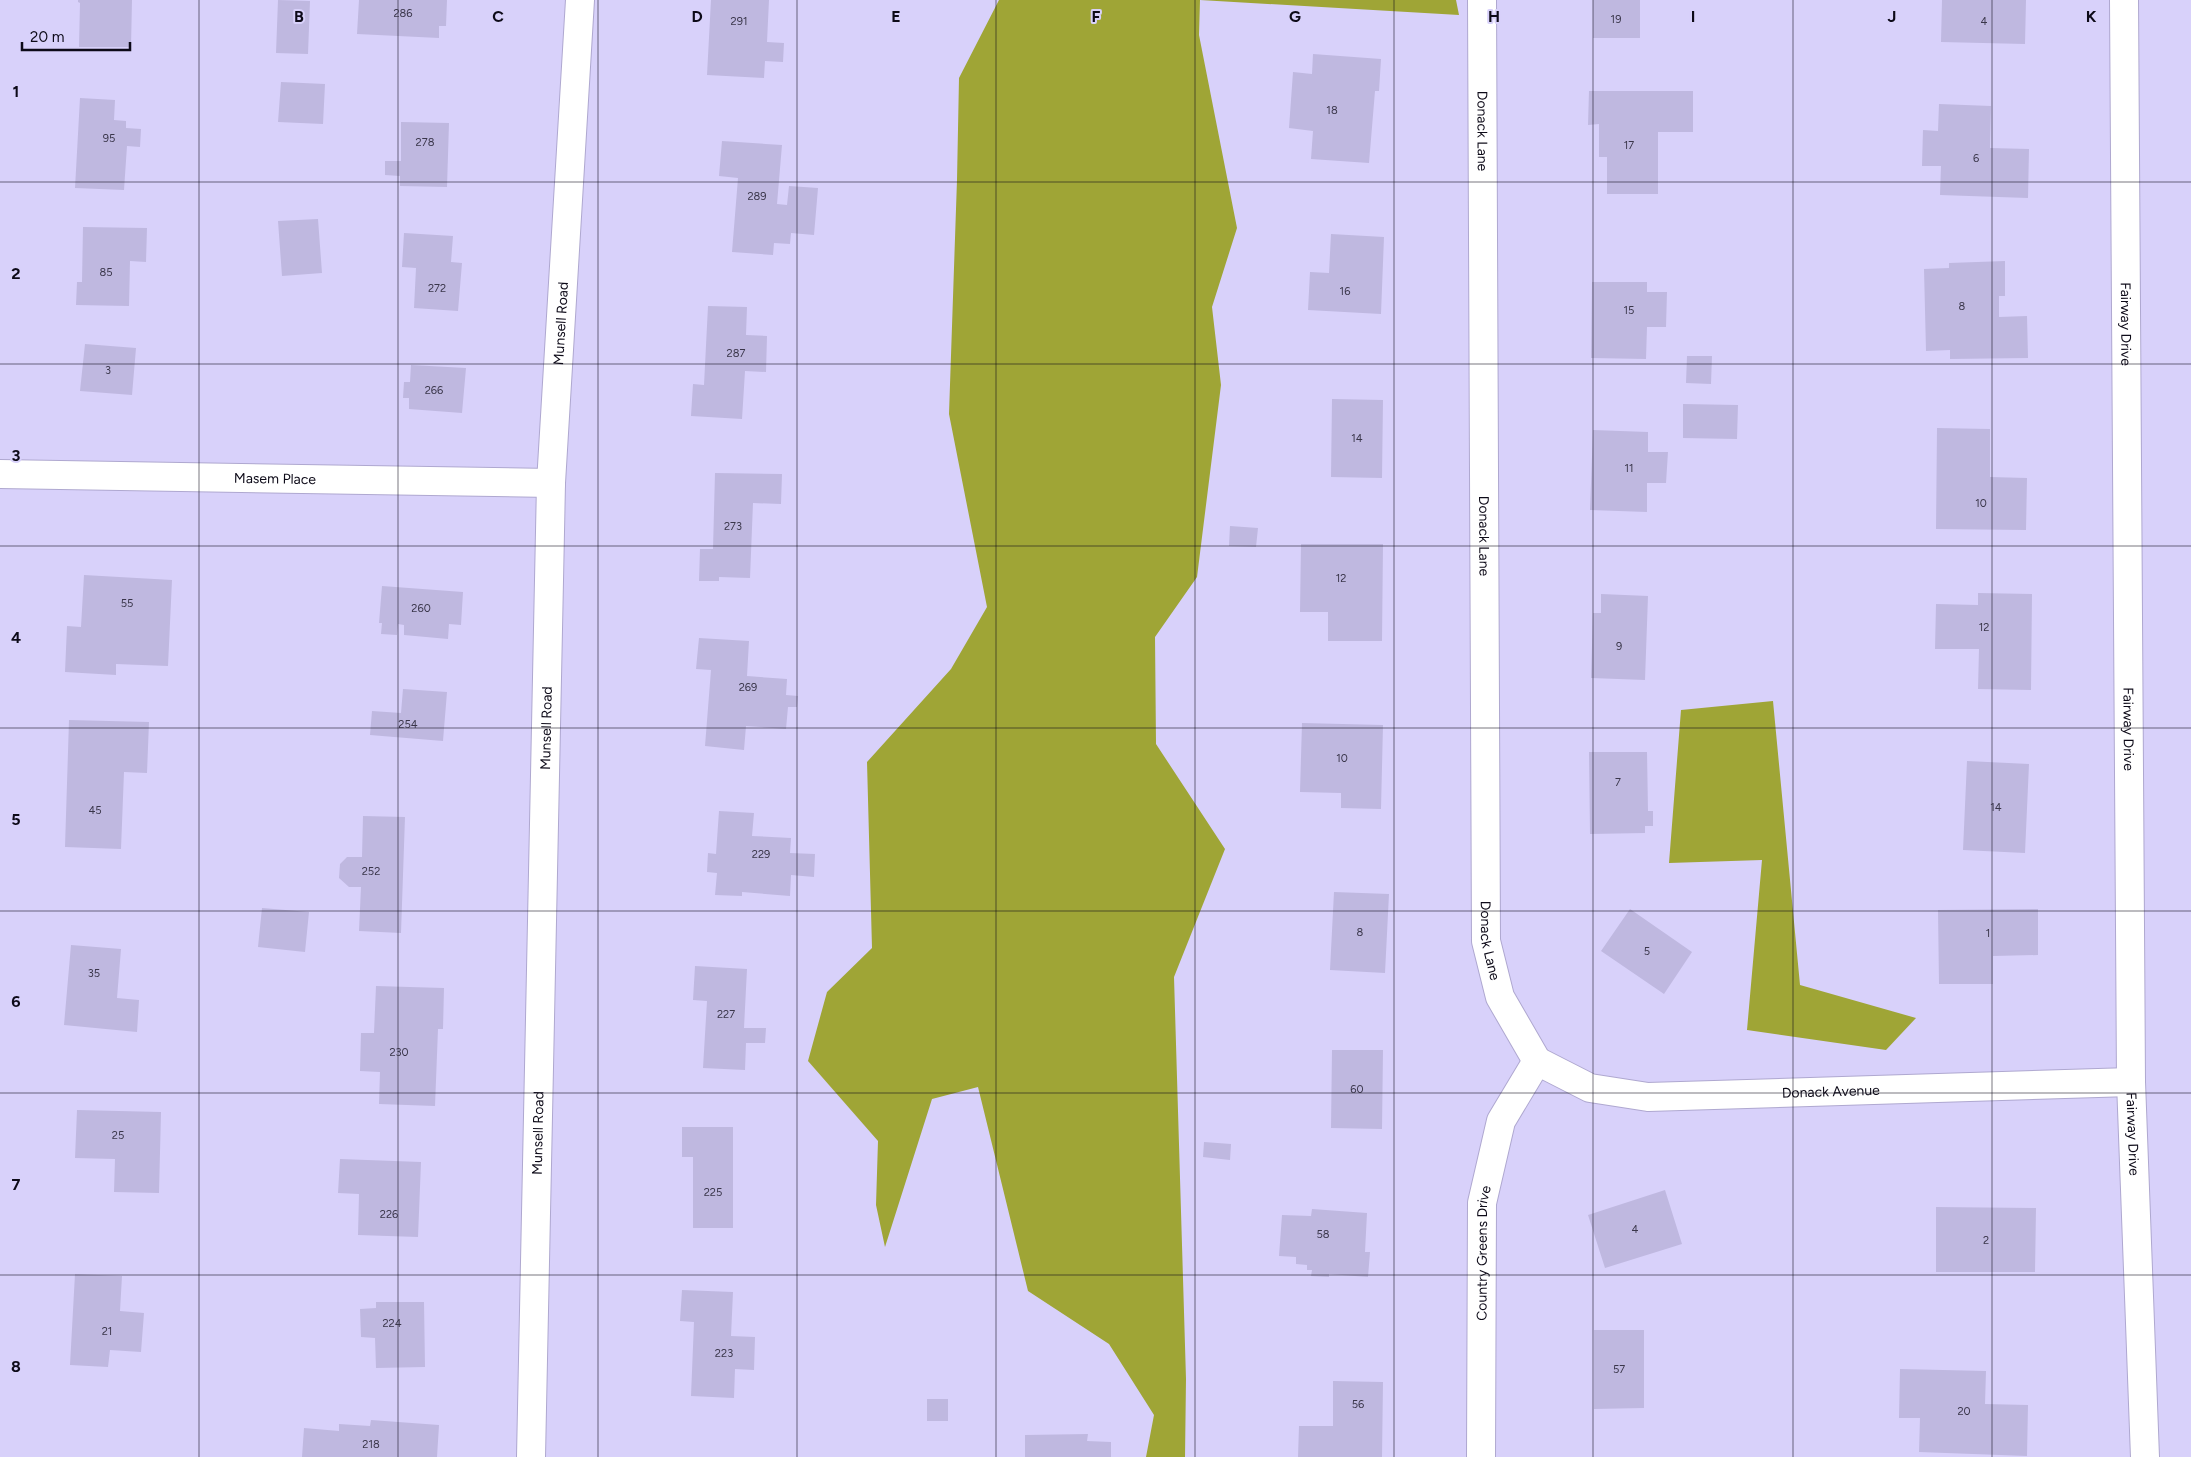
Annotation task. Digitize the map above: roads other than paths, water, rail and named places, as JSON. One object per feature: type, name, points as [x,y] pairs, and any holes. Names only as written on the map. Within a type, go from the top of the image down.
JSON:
[{"type":"street","name":"Munsell Road","points":[[532,1457],[551,483],[580,0]]},
{"type":"street","name":"Donack Lane","points":[[1482,0],[1486,941],[1500,997],[1537,1061]]},
{"type":"street","name":"Fairway Drive","points":[[2124,0],[2132,1082],[2145,1457]]},
{"type":"street","name":"Masem Place","points":[[0,474],[551,483]]},
{"type":"street","name":"Donack Avenue","points":[[1537,1061],[1590,1088],[1648,1097],[2132,1082]]},
{"type":"street","name":"Country Greens Drive","points":[[1481,1457],[1482,1203],[1502,1120],[1537,1061]]}]
